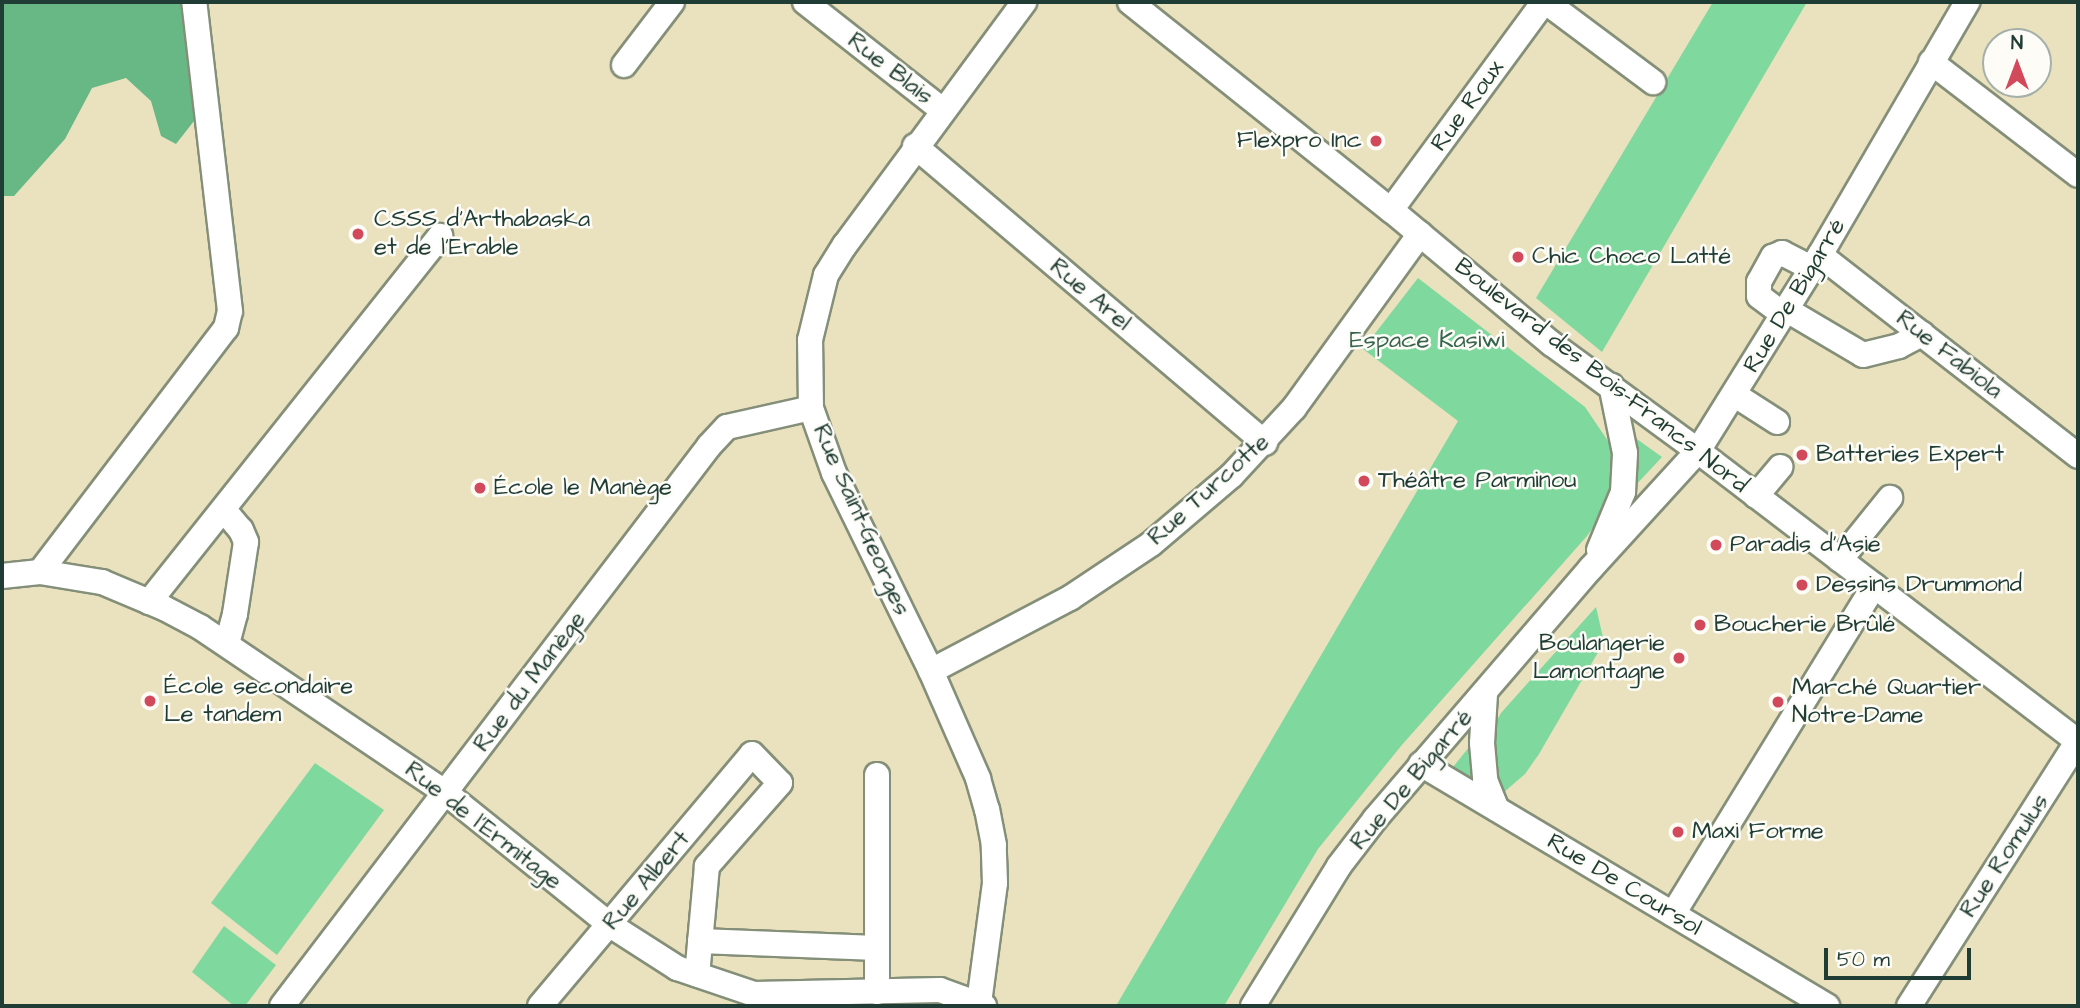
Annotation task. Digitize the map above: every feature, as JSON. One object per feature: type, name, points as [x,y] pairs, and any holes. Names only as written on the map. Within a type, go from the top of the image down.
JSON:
[{"type":"street","points":[[40,572],[226,328],[230,311],[194,2]]},
{"type":"street","points":[[624,65],[672,2]]},
{"type":"street","name":"Rue Blais","points":[[804,2],[942,110]]},
{"type":"street","name":"Rue Saint-Georges","points":[[981,1005],[993,910],[994,845],[978,778],[931,671],[834,473],[811,408],[810,340],[826,275],[915,146],[1024,2]]},
{"type":"street","name":"Boulevard des Bois-Francs Nord","points":[[1130,2],[1391,210],[1552,344],[1699,451],[2078,742]]},
{"type":"street","points":[[1545,2],[1653,82]]},
{"type":"street","name":"Rue Roux","points":[[1391,210],[1545,2]]},
{"type":"street","name":"Rue De Bigarré","points":[[1253,1006],[1339,866],[1421,764],[1485,694],[1591,568],[1699,451],[1816,262],[1967,2]]},
{"type":"street","points":[[1931,62],[2078,175]]},
{"type":"street","name":"Rue Arel","points":[[915,146],[1265,443]]},
{"type":"street","name":"Rue Turcotte","points":[[931,671],[1060,604],[1151,544],[1265,443],[1317,379],[1420,234]]},
{"type":"street","points":[[149,602],[440,236]]},
{"type":"street","name":"Rue Fabiola","points":[[1785,312],[1752,297],[1781,246],[1816,262],[1922,334],[2078,456]]},
{"type":"street","points":[[1785,312],[1863,355],[1899,346],[1922,334]]},
{"type":"street","name":"Rue De Bigarré","points":[[1591,568],[1623,492],[1625,453],[1611,385]]},
{"type":"street","points":[[1735,395],[1777,422]]},
{"type":"street","name":"Rue du Manège","points":[[282,1006],[709,446],[727,427],[811,408]]},
{"type":"street","points":[[1756,496],[1780,467]]},
{"type":"street","points":[[1840,560],[1890,498]]},
{"type":"street","points":[[224,510],[241,530],[246,542],[238,601],[227,644]]},
{"type":"street","name":"Rue de l'Ermitage","points":[[2,576],[40,572],[102,582],[149,602],[227,644],[446,793],[610,925],[677,968],[754,993],[940,990],[981,1005]]},
{"type":"street","points":[[1673,915],[1874,586]]},
{"type":"street","points":[[1485,694],[1482,743],[1485,780],[1497,809]]},
{"type":"street","name":"Rue Romulus","points":[[1909,1006],[2078,742]]},
{"type":"street","name":"Rue Albert","points":[[540,1006],[752,754],[780,783],[707,866],[700,941]]},
{"type":"street","name":"Rue De Coursol","points":[[1421,764],[1827,1006]]},
{"type":"street","points":[[877,775],[877,992]]},
{"type":"street","points":[[697,975],[700,941],[877,948]]},
{"type":"green space","points":[[2,2],[183,2],[194,121],[176,144],[161,136],[151,101],[126,78],[92,88],[65,139],[14,196],[2,196]]},
{"type":"green space","points":[[1713,2],[1807,2],[1602,352],[1536,298]]},
{"type":"green space","name":"Espace Kasiwi","points":[[1418,278],[1585,407],[1610,444],[1613,478],[1601,516],[1587,536],[1401,746],[1318,849],[1224,1006],[1116,1006],[1458,421],[1363,349]]},
{"type":"green space","points":[[1634,437],[1662,457],[1635,486],[1637,462]]},
{"type":"green space","points":[[1596,607],[1604,642],[1539,754],[1525,774],[1503,793],[1491,777],[1490,733],[1501,713]]},
{"type":"green space","points":[[1470,746],[1473,778],[1453,767]]},
{"type":"green space","points":[[315,763],[384,810],[277,955],[211,903]]},
{"type":"green space","points":[[224,926],[276,965],[245,1006],[234,1006],[192,972]]},
{"type":"place","name":"Flexpro Inc","points":[[1376,141]]},
{"type":"place","name":"CSSS d'Arthabaska et de l'Erable","points":[[358,234]]},
{"type":"place","name":"Chic Choco Latté","points":[[1518,257]]},
{"type":"place","name":"Batteries Expert","points":[[1802,455]]},
{"type":"place","name":"Théâtre Parminou","points":[[1364,481]]},
{"type":"place","name":"École le Manège","points":[[480,488]]},
{"type":"place","name":"Paradis d'Asie","points":[[1716,545]]},
{"type":"place","name":"Dessins Drummond","points":[[1802,585]]},
{"type":"place","name":"Boucherie Brûlé","points":[[1700,625]]},
{"type":"place","name":"Boulangerie Lamontagne","points":[[1679,658]]},
{"type":"place","name":"École secondaire Le tandem","points":[[150,701]]},
{"type":"place","name":"Marché Quartier Notre-Dame","points":[[1778,702]]},
{"type":"place","name":"Maxi Forme","points":[[1678,832]]}]
